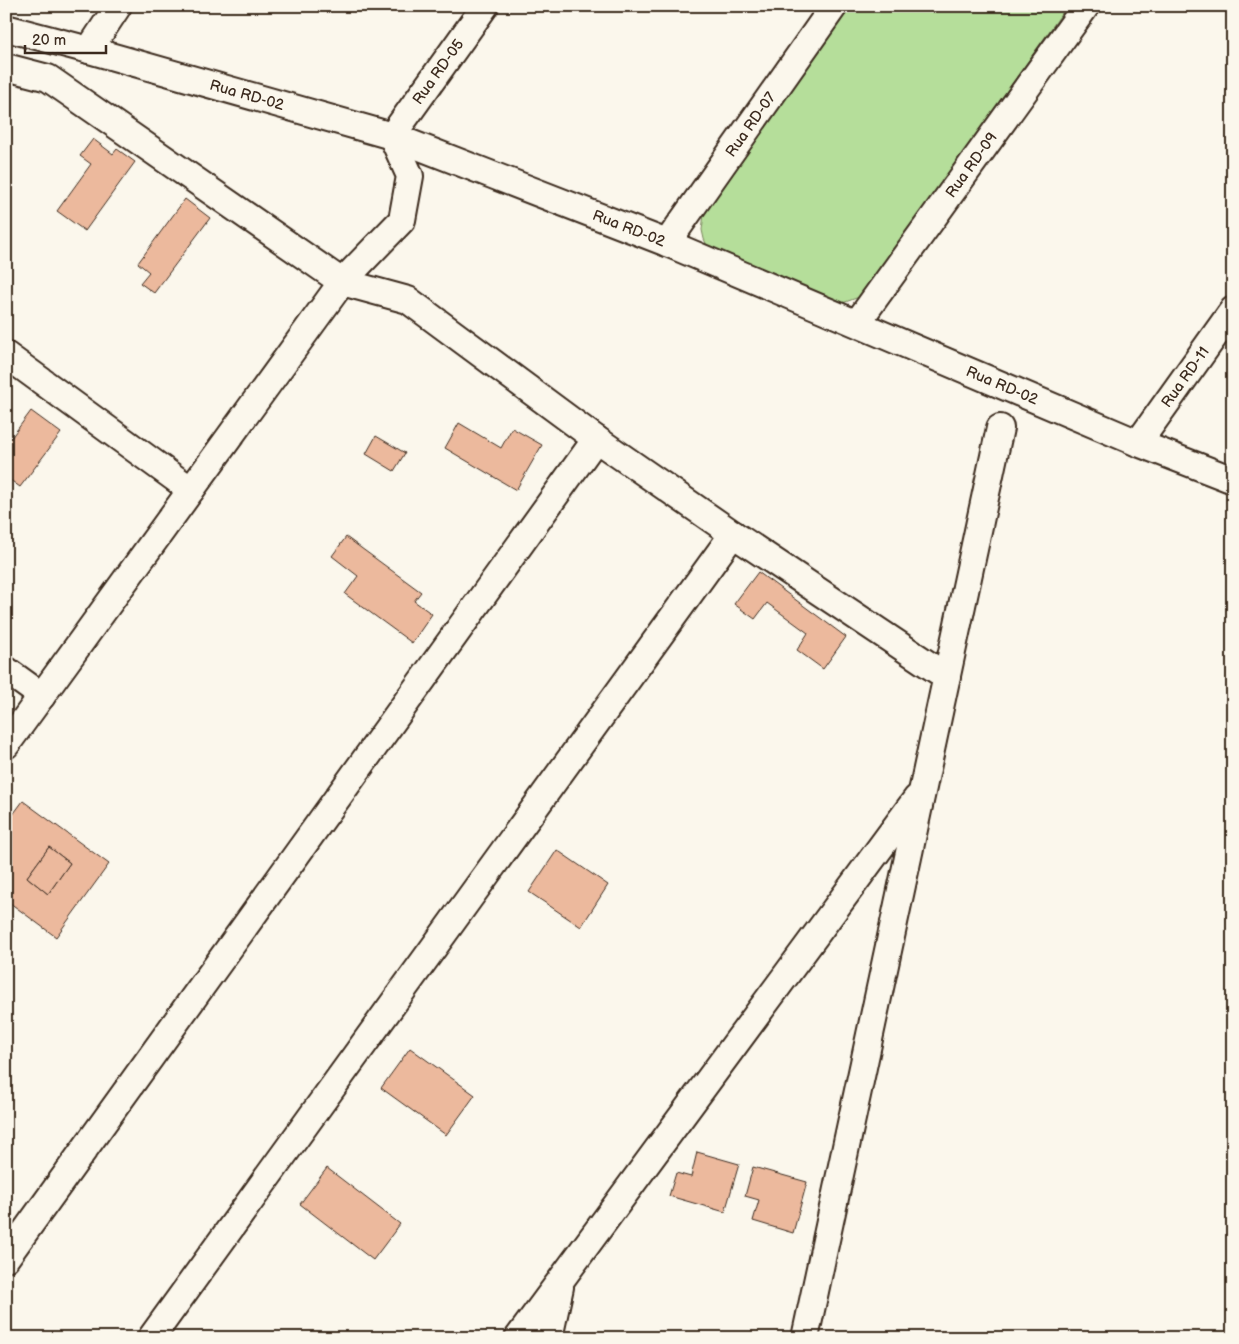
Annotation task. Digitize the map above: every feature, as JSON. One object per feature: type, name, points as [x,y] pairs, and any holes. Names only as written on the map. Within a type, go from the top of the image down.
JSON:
[{"type":"street","points":[[89,50],[118,6]]},
{"type":"street","name":"Rua RD-05","points":[[392,136],[485,6]]},
{"type":"street","name":"Rua RD-07","points":[[667,243],[834,6]]},
{"type":"street","name":"Rua RD-09","points":[[857,323],[1086,6]]},
{"type":"street","name":"Rua RD-02","points":[[6,28],[392,136],[667,243],[1138,443],[1233,480]]},
{"type":"street","points":[[6,67],[48,78],[342,282],[408,300],[596,439],[733,534],[947,677]]},
{"type":"street","points":[[6,745],[342,282],[402,220],[410,176],[392,136]]},
{"type":"street","name":"Rua RD-11","points":[[1138,443],[1233,310]]},
{"type":"street","points":[[6,355],[191,490]]},
{"type":"street","points":[[805,1338],[1000,428]]},
{"type":"street","points":[[6,1258],[596,439]]},
{"type":"street","points":[[151,1338],[733,534]]},
{"type":"street","points":[[6,670],[42,696]]},
{"type":"street","points":[[518,1338],[922,791]]},
{"type":"street","points":[[549,1338],[562,1278]]},
{"type":"green space","points":[[850,6],[1067,6],[862,296],[837,305],[709,250],[702,230],[704,214]]},
{"type":"building","points":[[93,139],[113,154],[117,149],[135,162],[85,231],[57,211],[91,164],[80,156]]},
{"type":"building","points":[[185,199],[210,218],[154,293],[140,283],[149,272],[138,263]]},
{"type":"building","points":[[31,411],[61,433],[20,487],[6,477],[6,440],[8,442]]},
{"type":"building","points":[[459,423],[501,448],[512,428],[542,445],[516,490],[445,448]]},
{"type":"building","points":[[376,436],[405,453],[394,471],[366,454]]},
{"type":"building","points":[[346,537],[421,592],[414,601],[432,614],[412,643],[345,594],[358,576],[332,556]]},
{"type":"building","points":[[758,572],[846,637],[823,669],[797,650],[808,633],[767,603],[755,619],[734,604]]},
{"type":"building","points":[[23,801],[109,864],[56,937],[6,900],[6,824]],"holes":[[[49,847],[70,863],[48,894],[27,877]]]},
{"type":"building","points":[[49,847],[70,863],[48,894],[27,877]]},
{"type":"building","points":[[557,850],[608,885],[581,927],[529,892]]},
{"type":"building","points":[[410,1048],[475,1095],[446,1135],[381,1088]]},
{"type":"building","points":[[697,1152],[739,1164],[725,1212],[669,1196],[676,1173],[691,1177]]},
{"type":"building","points":[[753,1167],[807,1182],[793,1233],[753,1221],[759,1200],[745,1196]]},
{"type":"building","points":[[327,1168],[400,1224],[373,1260],[300,1204]]}]
